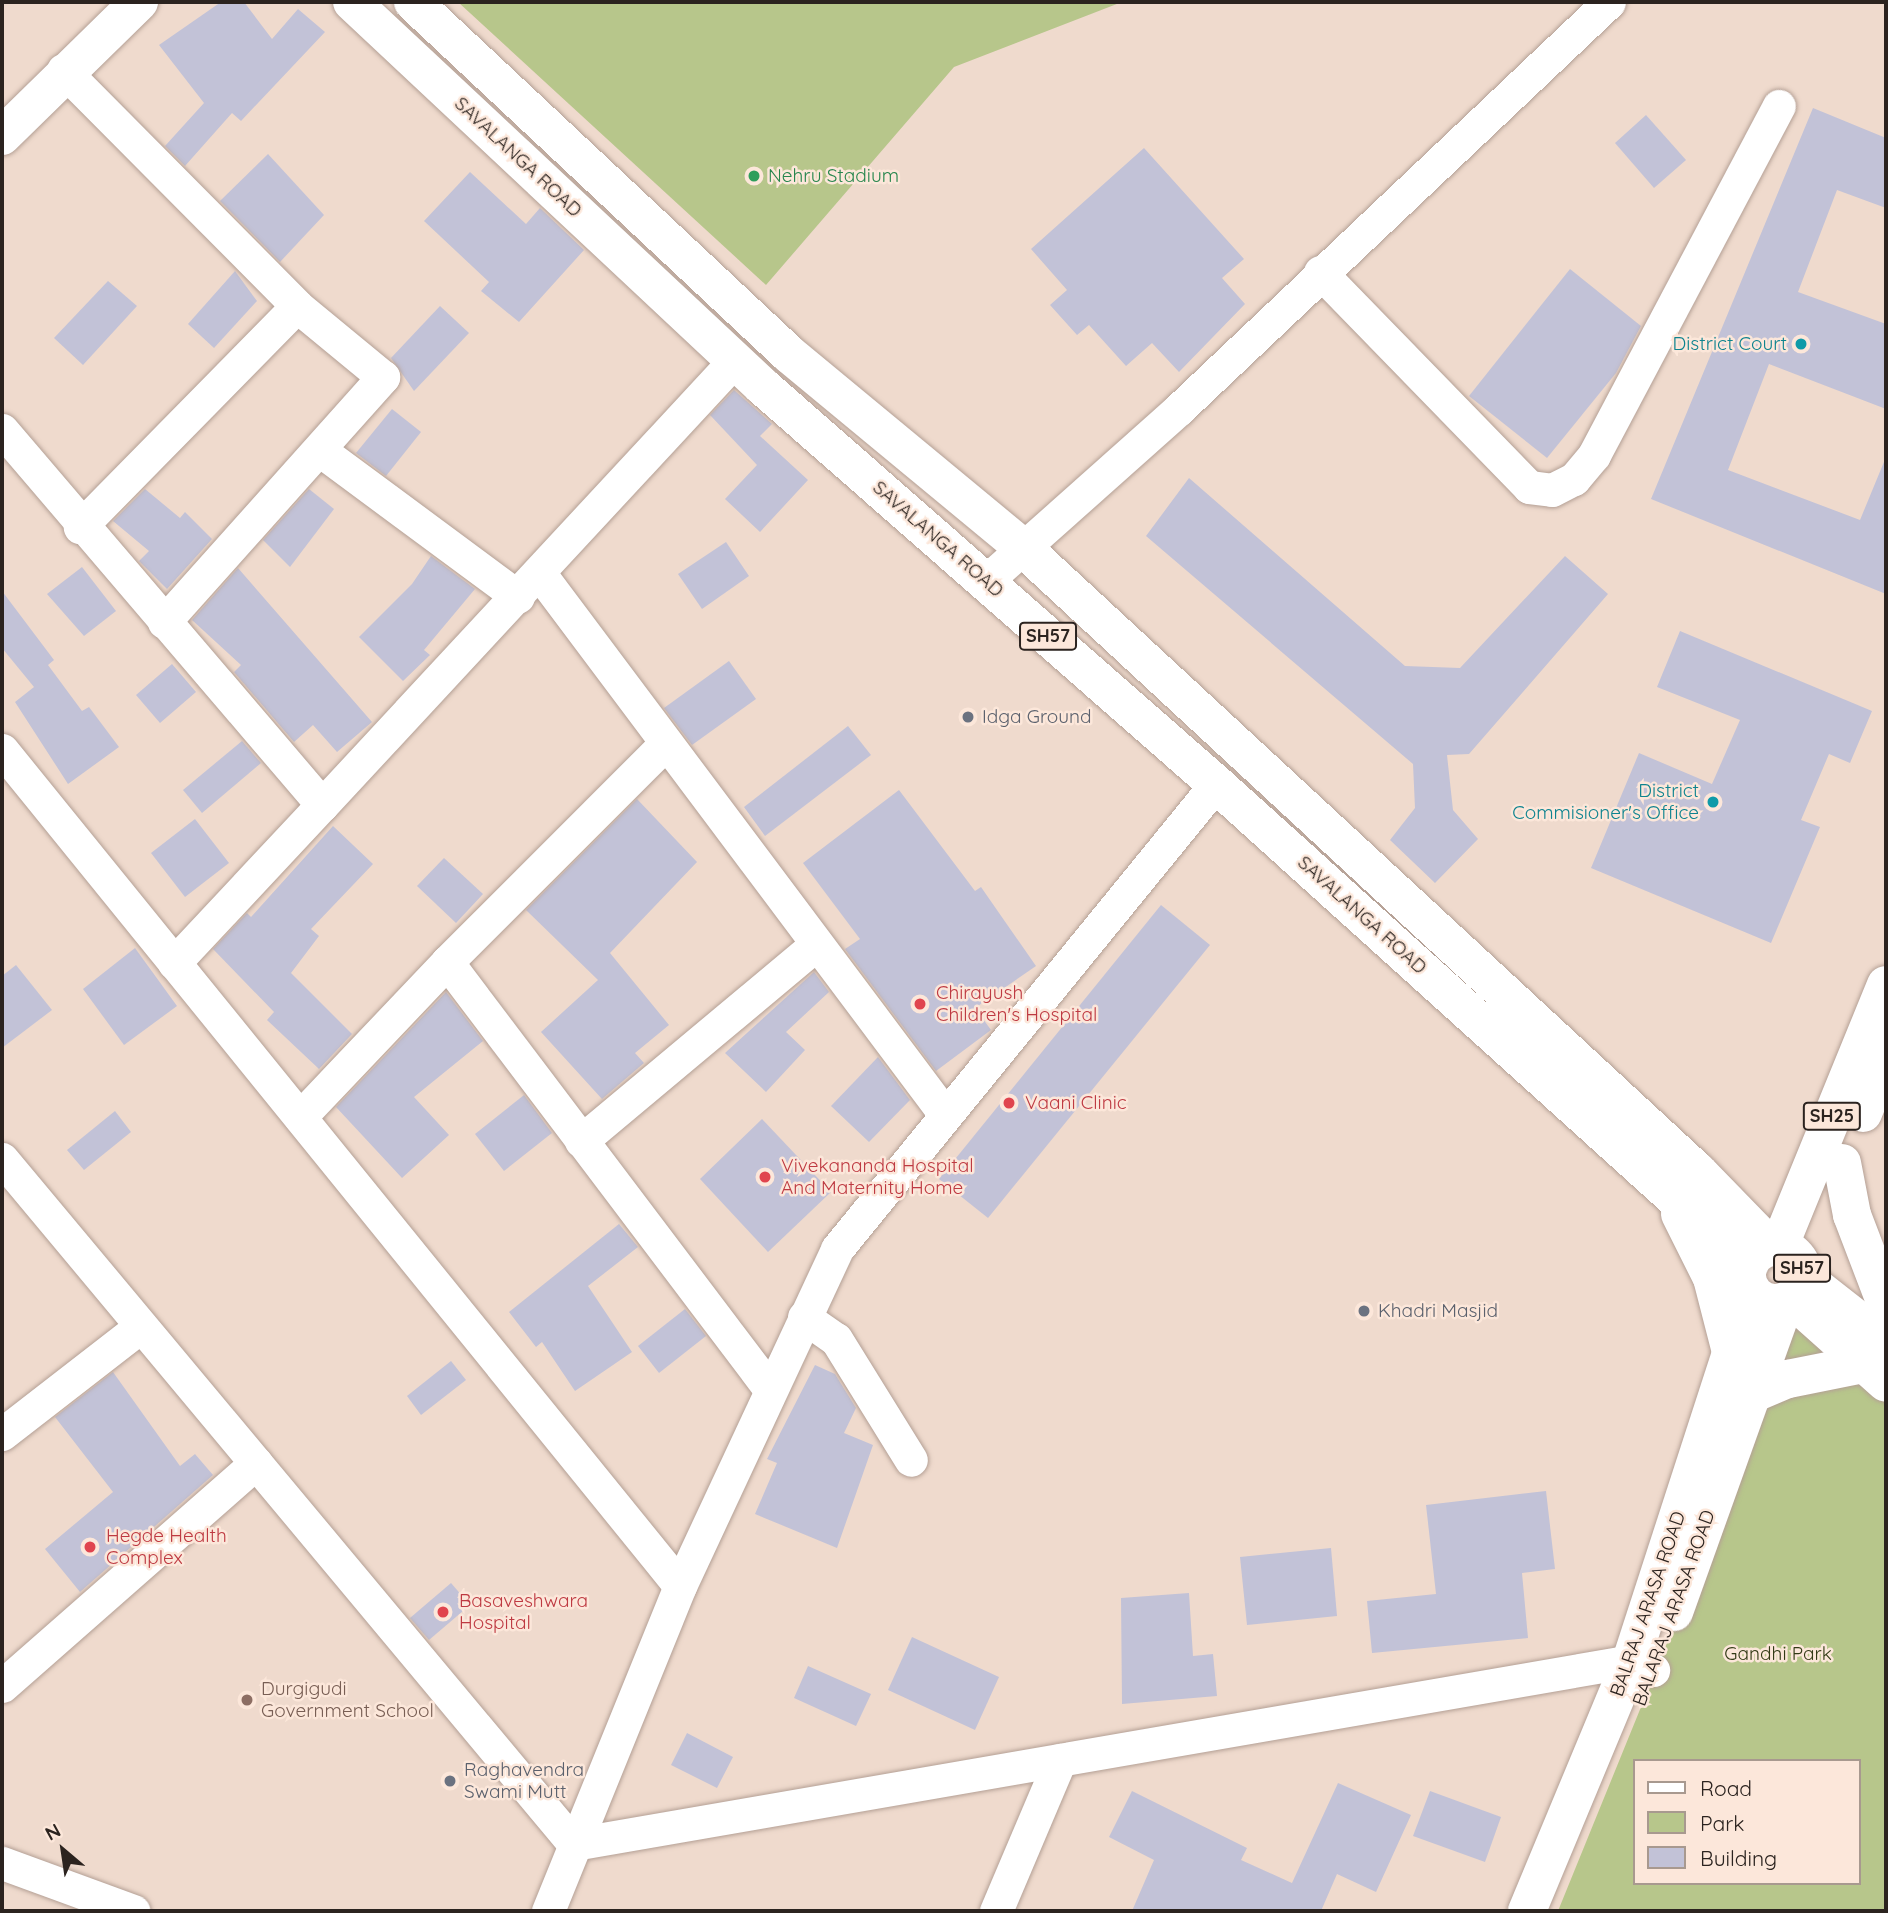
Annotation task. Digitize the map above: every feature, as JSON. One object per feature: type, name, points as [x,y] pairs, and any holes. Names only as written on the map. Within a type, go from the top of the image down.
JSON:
[{"type":"main road","points":[[2,136],[63,71],[139,2]]},
{"type":"main road","name":"SAVALANGA ROAD","points":[[352,2],[734,360],[1216,783],[1663,1187],[1779,1274],[1879,1363]]},
{"type":"main road","name":"SAVALANGA ROAD","points":[[413,2],[790,355],[1021,546],[1697,1171],[1779,1274]]},
{"type":"main road","name":"BALARAJ ARASA ROAD","points":[[1552,1911],[1642,1666],[1752,1394],[1779,1274],[1886,985]]},
{"type":"main road","name":"BALARAJ ARASA ROAD","points":[[1779,1274],[1842,1163],[1886,1057]]},
{"type":"main road","points":[[1842,1163],[1852,1215],[1886,1304]]},
{"type":"main road","points":[[1663,1187],[1712,1278],[1731,1352]]},
{"type":"main road","name":"BALRAJ ARASA ROAD","points":[[1527,1911],[1642,1666],[1731,1352],[1779,1274]]},
{"type":"main road","points":[[1752,1394],[1788,1379],[1879,1363]]},
{"type":"street","points":[[986,581],[1021,546],[1179,409],[1320,272],[1609,2]]},
{"type":"street","points":[[63,71],[296,306],[383,377],[321,452],[164,622]]},
{"type":"street","points":[[1320,272],[1530,487],[1552,490],[1574,479],[1594,455],[1779,106]]},
{"type":"street","points":[[80,527],[296,306]]},
{"type":"street","points":[[174,963],[529,586],[734,360]]},
{"type":"street","points":[[2,430],[80,527],[322,805]]},
{"type":"street","points":[[321,452],[529,586],[666,743],[944,1114]]},
{"type":"street","points":[[300,1117],[447,962],[666,743]]},
{"type":"street","points":[[2,750],[680,1586]]},
{"type":"street","points":[[548,1911],[680,1586],[769,1388],[838,1249],[944,1114],[1216,783]]},
{"type":"street","points":[[581,1141],[817,944]]},
{"type":"street","points":[[447,962],[769,1388]]},
{"type":"street","points":[[2,1159],[574,1844]]},
{"type":"street","points":[[804,1317],[836,1339],[911,1460]]},
{"type":"street","points":[[2,1434],[140,1327]]},
{"type":"street","points":[[2,1686],[256,1463]]},
{"type":"street","points":[[574,1844],[1060,1760],[1642,1666]]},
{"type":"street","points":[[996,1911],[1060,1760]]},
{"type":"street","points":[[2,1863],[90,1904],[133,1911]]},
{"type":"green space","name":"Nehru Stadium","points":[[458,2],[1122,2],[954,67],[766,285]]},
{"type":"green space","name":"Gandhi Park","points":[[1805,1304],[1886,1378],[1886,1911],[1558,1911]]},
{"type":"building","points":[[221,2],[244,2],[272,39],[298,9],[325,32],[241,121],[232,113],[185,166],[165,146],[204,103],[159,45]]},
{"type":"building","name":"District Court","points":[[1813,108],[1886,138],[1886,208],[1837,190],[1798,292],[1886,324],[1886,409],[1769,364],[1728,470],[1860,520],[1886,457],[1886,594],[1651,499]]},
{"type":"building","points":[[1646,115],[1686,160],[1654,188],[1615,143]]},
{"type":"building","points":[[1144,148],[1244,259],[1222,278],[1245,304],[1179,372],[1152,343],[1126,366],[1089,325],[1077,335],[1050,305],[1067,290],[1031,249]]},
{"type":"building","points":[[268,154],[324,215],[280,262],[220,201]]},
{"type":"building","points":[[470,172],[526,224],[540,208],[584,250],[519,322],[481,291],[489,282],[424,221]]},
{"type":"building","points":[[1570,269],[1641,326],[1616,373],[1547,458],[1469,396]]},
{"type":"building","points":[[235,271],[257,301],[214,348],[188,324]]},
{"type":"building","points":[[108,281],[137,306],[83,365],[54,338]]},
{"type":"building","points":[[440,306],[469,333],[414,391],[391,358]]},
{"type":"building","points":[[734,390],[772,424],[760,436],[808,480],[760,532],[725,499],[757,465],[710,415]]},
{"type":"building","points":[[392,409],[421,432],[386,476],[356,453]]},
{"type":"building","points":[[1189,478],[1405,666],[1460,668],[1565,556],[1608,594],[1469,754],[1447,755],[1453,810],[1478,839],[1435,883],[1390,840],[1415,808],[1413,764],[1146,536]]},
{"type":"building","points":[[145,489],[180,518],[185,512],[212,539],[167,589],[139,561],[149,551],[113,521]]},
{"type":"building","points":[[309,489],[334,509],[290,567],[263,540]]},
{"type":"building","points":[[726,542],[749,576],[702,609],[678,574]]},
{"type":"building","points":[[431,556],[475,589],[424,650],[430,655],[403,681],[359,637],[412,584]]},
{"type":"building","points":[[82,567],[116,611],[84,636],[47,594]]},
{"type":"building","points":[[238,568],[372,722],[337,752],[313,725],[294,742],[234,672],[241,665],[192,620]]},
{"type":"building","points":[[2,591],[54,660],[48,665],[82,711],[89,707],[119,747],[68,784],[15,702],[34,687],[2,648]]},
{"type":"building","name":"District Commisioner's Office","points":[[1680,631],[1872,711],[1850,763],[1829,754],[1801,820],[1820,827],[1771,943],[1591,868],[1639,753],[1712,784],[1740,720],[1657,687]]},
{"type":"building","points":[[729,661],[756,699],[692,745],[664,708]]},
{"type":"building","points":[[172,664],[196,692],[160,723],[136,695]]},
{"type":"building","points":[[848,726],[871,755],[765,836],[744,807]]},
{"type":"building","points":[[242,741],[261,763],[202,813],[183,790]]},
{"type":"building","points":[[899,790],[975,891],[981,887],[1036,966],[975,1008],[991,1030],[936,1071],[845,949],[860,939],[803,863]]},
{"type":"building","points":[[637,799],[697,862],[610,953],[669,1025],[635,1053],[644,1063],[602,1099],[541,1032],[598,980],[526,910]]},
{"type":"building","points":[[195,819],[229,863],[185,897],[151,853]]},
{"type":"building","points":[[333,826],[373,864],[311,929],[319,936],[291,973],[352,1034],[319,1069],[267,1020],[274,1012],[213,949],[247,913],[251,917]]},
{"type":"building","points":[[444,858],[483,894],[456,923],[417,886]]},
{"type":"building","points":[[1161,905],[1210,945],[988,1218],[939,1179]]},
{"type":"building","points":[[135,948],[177,1006],[124,1045],[83,989]]},
{"type":"building","points":[[16,965],[52,1010],[2,1048],[2,976]]},
{"type":"building","points":[[814,972],[829,992],[786,1032],[805,1050],[766,1092],[725,1053]]},
{"type":"building","points":[[446,992],[483,1041],[414,1097],[449,1135],[402,1178],[336,1107]]},
{"type":"building","points":[[878,1057],[910,1100],[869,1142],[831,1106]]},
{"type":"building","points":[[524,1095],[552,1133],[504,1171],[475,1134]]},
{"type":"building","points":[[115,1111],[131,1132],[84,1170],[67,1150]]},
{"type":"building","points":[[762,1119],[831,1192],[768,1252],[700,1179]]},
{"type":"building","points":[[619,1224],[638,1247],[588,1286],[632,1352],[575,1391],[542,1342],[536,1347],[509,1312]]},
{"type":"building","points":[[685,1309],[706,1336],[659,1373],[638,1346]]},
{"type":"building","points":[[451,1361],[466,1380],[421,1415],[407,1396]]},
{"type":"building","points":[[815,1365],[835,1374],[856,1408],[844,1433],[873,1445],[837,1548],[755,1514],[777,1463],[767,1459]]},
{"type":"building","points":[[113,1372],[180,1466],[195,1454],[213,1475],[80,1592],[45,1549],[113,1492],[55,1417]]},
{"type":"building","points":[[1546,1491],[1555,1569],[1522,1573],[1528,1638],[1372,1653],[1367,1601],[1436,1594],[1426,1505]]},
{"type":"building","points":[[1331,1548],[1337,1616],[1247,1625],[1240,1557]]},
{"type":"building","points":[[451,1583],[470,1605],[429,1640],[410,1618]]},
{"type":"building","points":[[1189,1593],[1193,1656],[1213,1654],[1217,1696],[1122,1704],[1121,1598]]},
{"type":"building","points":[[912,1637],[999,1677],[975,1730],[888,1690]]},
{"type":"building","points":[[808,1666],[871,1694],[856,1726],[794,1698]]},
{"type":"building","points":[[687,1733],[733,1757],[717,1788],[671,1765]]},
{"type":"building","points":[[1338,1783],[1411,1815],[1376,1892],[1337,1874],[1321,1911],[1132,1911],[1154,1860],[1109,1837],[1132,1791],[1247,1848],[1241,1860],[1292,1883]]},
{"type":"building","points":[[1430,1791],[1501,1817],[1485,1862],[1413,1836]]},
{"type":"place","name":"Nehru Stadium","points":[[754,176]]},
{"type":"place","name":"District Court","points":[[1801,344]]},
{"type":"place","name":"Idga Ground","points":[[968,717]]},
{"type":"place","name":"District Commisioner's Office","points":[[1713,802]]},
{"type":"place","name":"Chirayush Children's Hospital","points":[[920,1004]]},
{"type":"place","name":"Vaani Clinic","points":[[1009,1103]]},
{"type":"place","name":"Vivekananda Hospital And Maternity Home","points":[[765,1177]]},
{"type":"place","name":"Khadri Masjid","points":[[1364,1311]]},
{"type":"place","name":"Hegde Health Complex","points":[[90,1547]]},
{"type":"place","name":"Basaveshwara Hospital","points":[[443,1612]]},
{"type":"place","name":"Durgigudi Government School","points":[[247,1700]]},
{"type":"place","name":"Raghavendra Swami Mutt","points":[[450,1781]]}]
